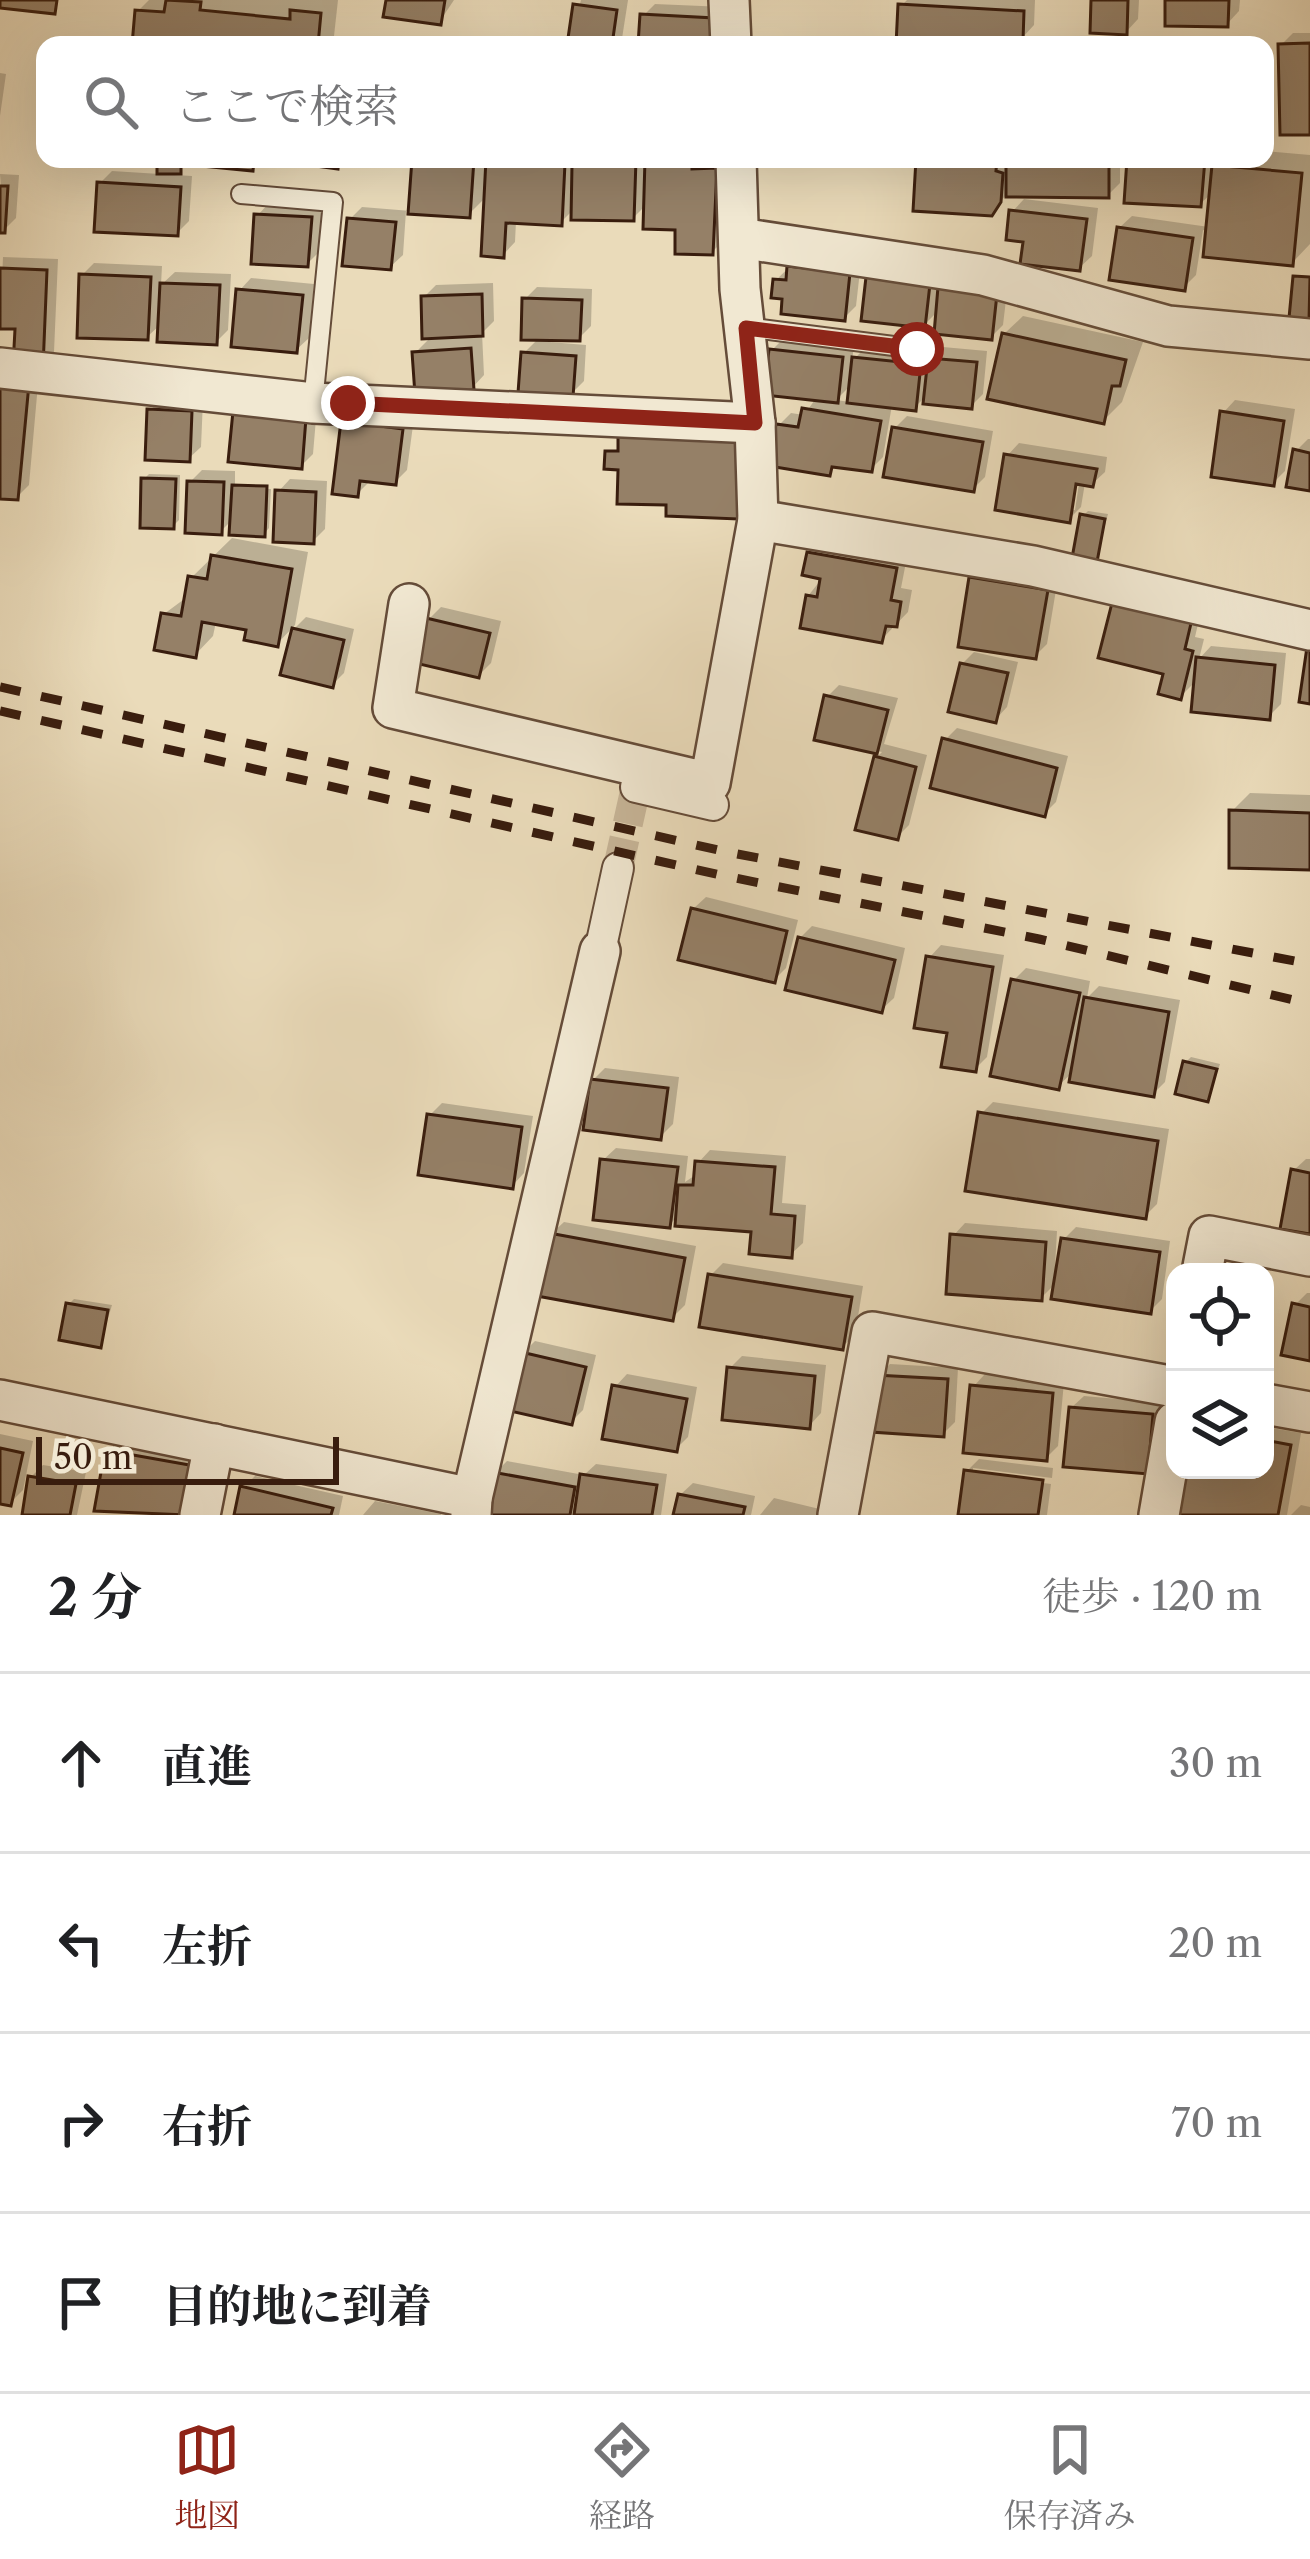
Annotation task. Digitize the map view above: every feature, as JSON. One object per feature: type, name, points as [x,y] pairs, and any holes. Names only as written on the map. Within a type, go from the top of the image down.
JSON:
[{"type":"street","points":[[729,0],[731,36]]},
{"type":"street","points":[[409,604],[392,707],[710,783],[758,520],[736,168]]},
{"type":"street","points":[[740,238],[983,274],[1168,326],[1310,339]]},
{"type":"street","points":[[0,368],[313,403],[755,423]]},
{"type":"street","points":[[758,520],[1033,566],[1310,630]]},
{"type":"street","points":[[635,787],[713,805]]},
{"type":"street","points":[[0,1400],[214,1444],[472,1506],[618,868]]},
{"type":"street","points":[[1204,1263],[1209,1236],[1310,1256]]},
{"type":"street","points":[[838,1515],[872,1332],[1166,1386]]},
{"type":"street","points":[[1274,1406],[1310,1412]]},
{"type":"street","points":[[200,1515],[214,1444]]},
{"type":"street","points":[[1159,1515],[1166,1474]]},
{"type":"lane","points":[[241,194],[333,202],[313,403]]},
{"type":"lane","points":[[746,328],[917,349]]},
{"type":"building","points":[[0,0],[57,0],[55,14],[0,8]]},
{"type":"building","points":[[166,0],[201,2],[200,10],[290,19],[290,10],[321,13],[319,36],[133,36],[135,10],[164,12]]},
{"type":"building","points":[[386,0],[445,0],[441,25],[383,17]]},
{"type":"building","points":[[1091,0],[1128,0],[1127,35],[1090,33]]},
{"type":"building","points":[[1165,0],[1229,0],[1228,27],[1165,26]]},
{"type":"building","points":[[573,4],[617,10],[613,36],[568,36]]},
{"type":"building","points":[[898,4],[1024,11],[1023,36],[896,36]]},
{"type":"building","points":[[640,14],[714,18],[713,36],[639,36]]},
{"type":"building","points":[[1310,43],[1310,135],[1280,135],[1278,44]]},
{"type":"building","points":[[157,168],[181,168],[181,174],[157,174]]},
{"type":"building","points":[[411,168],[473,168],[470,218],[408,214]]},
{"type":"building","points":[[486,168],[565,168],[562,226],[506,223],[504,258],[481,256]]},
{"type":"building","points":[[572,168],[636,168],[634,221],[571,220]]},
{"type":"building","points":[[645,168],[717,168],[713,255],[675,254],[675,230],[643,229]]},
{"type":"building","points":[[915,168],[996,168],[1003,173],[1001,202],[992,216],[913,211]]},
{"type":"building","points":[[1006,168],[1109,168],[1109,198],[1006,197]]},
{"type":"building","points":[[1126,168],[1204,168],[1201,207],[1124,203]]},
{"type":"building","points":[[1212,168],[1302,173],[1293,266],[1203,257]]},
{"type":"building","points":[[97,182],[181,187],[178,236],[94,232]]},
{"type":"building","points":[[0,186],[8,186],[5,233],[0,233]]},
{"type":"building","points":[[1009,210],[1087,219],[1080,271],[1020,264],[1023,242],[1006,240]]},
{"type":"building","points":[[254,214],[312,217],[308,267],[251,264]]},
{"type":"building","points":[[347,218],[396,222],[391,270],[342,266]]},
{"type":"building","points":[[1117,227],[1193,238],[1185,291],[1109,280]]},
{"type":"building","points":[[787,266],[850,273],[845,321],[781,314],[782,299],[771,298],[773,279],[786,280]]},
{"type":"building","points":[[0,268],[47,270],[43,368],[13,366],[15,329],[0,329]]},
{"type":"building","points":[[79,274],[151,277],[148,340],[77,338]]},
{"type":"building","points":[[1293,276],[1310,277],[1309,321],[1289,318]]},
{"type":"building","points":[[866,277],[930,284],[925,328],[861,321]]},
{"type":"building","points":[[160,283],[220,285],[217,345],[157,342]]},
{"type":"building","points":[[938,287],[997,294],[992,340],[934,334]]},
{"type":"building","points":[[236,289],[303,295],[297,353],[231,347]]},
{"type":"building","points":[[482,294],[483,336],[422,339],[421,296]]},
{"type":"building","points":[[522,298],[582,300],[580,341],[521,340]]},
{"type":"building","points":[[1002,333],[1126,360],[1120,386],[1112,386],[1104,424],[987,399]]},
{"type":"building","points":[[471,348],[474,390],[415,395],[412,352]]},
{"type":"building","points":[[769,349],[843,357],[838,403],[764,395]]},
{"type":"building","points":[[521,352],[576,356],[573,397],[518,393]]},
{"type":"building","points":[[852,357],[921,364],[916,411],[847,403]]},
{"type":"building","points":[[928,358],[977,362],[972,409],[923,404]]},
{"type":"building","points":[[0,382],[29,384],[18,500],[0,499]]},
{"type":"building","points":[[802,408],[881,421],[872,472],[832,467],[830,476],[769,466],[776,424],[798,427]]},
{"type":"building","points":[[147,409],[192,411],[190,462],[145,460]]},
{"type":"building","points":[[233,411],[306,418],[302,469],[228,462]]},
{"type":"building","points":[[1220,411],[1284,421],[1274,486],[1211,477]]},
{"type":"building","points":[[341,421],[403,429],[396,485],[360,481],[358,497],[332,494]]},
{"type":"building","points":[[892,427],[983,442],[974,492],[883,477]]},
{"type":"building","points":[[618,434],[741,437],[738,519],[666,516],[666,505],[617,504],[618,470],[604,469],[605,451],[618,451]]},
{"type":"building","points":[[1293,449],[1310,453],[1310,491],[1286,487]]},
{"type":"building","points":[[1004,454],[1097,469],[1093,487],[1076,484],[1070,523],[995,510]]},
{"type":"building","points":[[141,478],[176,479],[174,529],[140,528]]},
{"type":"building","points":[[187,481],[224,482],[222,535],[185,533]]},
{"type":"building","points":[[232,485],[267,486],[265,537],[229,535]]},
{"type":"building","points":[[275,490],[316,492],[314,544],[273,542]]},
{"type":"building","points":[[1080,514],[1105,519],[1097,562],[1072,558]]},
{"type":"building","points":[[807,552],[897,568],[891,600],[901,602],[897,627],[886,626],[882,643],[800,628],[806,595],[817,597],[820,579],[802,575]]},
{"type":"building","points":[[211,555],[292,569],[278,647],[244,640],[246,630],[202,622],[196,658],[154,650],[161,613],[181,616],[188,576],[207,579]]},
{"type":"building","points":[[969,577],[1048,590],[1036,659],[958,647]]},
{"type":"building","points":[[1113,599],[1192,619],[1185,649],[1193,651],[1181,700],[1158,694],[1163,674],[1098,658]]},
{"type":"building","points":[[426,618],[490,633],[479,678],[415,663]]},
{"type":"building","points":[[292,628],[344,640],[333,688],[280,675]]},
{"type":"building","points":[[1310,648],[1310,704],[1299,702]]},
{"type":"building","points":[[1196,657],[1275,665],[1270,720],[1191,712]]},
{"type":"building","points":[[960,663],[1008,673],[996,723],[948,712]]},
{"type":"building","points":[[824,695],[888,710],[877,754],[814,740]]},
{"type":"building","points":[[942,738],[1057,768],[1045,817],[930,788]]},
{"type":"building","points":[[874,756],[916,767],[898,840],[855,830]]},
{"type":"building","points":[[1229,810],[1310,813],[1310,870],[1229,868]]},
{"type":"building","points":[[691,908],[787,931],[775,983],[678,960]]},
{"type":"building","points":[[798,937],[895,960],[882,1013],[785,990]]},
{"type":"building","points":[[926,956],[993,967],[976,1072],[941,1067],[947,1033],[914,1028]]},
{"type":"building","points":[[1011,979],[1080,993],[1059,1090],[990,1076]]},
{"type":"building","points":[[1084,997],[1169,1012],[1154,1097],[1069,1082]]},
{"type":"building","points":[[1183,1061],[1217,1069],[1208,1102],[1175,1094]]},
{"type":"building","points":[[590,1079],[668,1088],[661,1140],[583,1130]]},
{"type":"building","points":[[978,1112],[1158,1141],[1146,1219],[965,1191]]},
{"type":"building","points":[[427,1114],[522,1127],[513,1189],[418,1175]]},
{"type":"building","points":[[600,1159],[678,1167],[670,1228],[593,1220]]},
{"type":"building","points":[[695,1161],[775,1167],[771,1214],[795,1216],[792,1258],[749,1254],[751,1232],[675,1226],[678,1185],[693,1185]]},
{"type":"building","points":[[1291,1169],[1310,1173],[1310,1234],[1280,1229]]},
{"type":"building","points":[[549,1233],[685,1258],[673,1321],[537,1296]]},
{"type":"building","points":[[950,1234],[1046,1242],[1042,1301],[946,1294]]},
{"type":"building","points":[[1061,1238],[1160,1252],[1151,1314],[1051,1299]]},
{"type":"building","points":[[708,1274],[852,1297],[843,1350],[699,1327]]},
{"type":"building","points":[[66,1303],[108,1310],[101,1348],[59,1340]]},
{"type":"building","points":[[1292,1303],[1310,1307],[1310,1361],[1281,1355]]},
{"type":"building","points":[[521,1352],[586,1367],[572,1425],[506,1410]]},
{"type":"building","points":[[727,1367],[815,1376],[810,1429],[722,1420]]},
{"type":"building","points":[[875,1375],[948,1379],[944,1437],[871,1432]]},
{"type":"building","points":[[612,1385],[687,1399],[677,1452],[602,1439]]},
{"type":"building","points":[[970,1385],[1053,1393],[1047,1461],[963,1453]]},
{"type":"building","points":[[1069,1407],[1153,1414],[1148,1474],[1063,1467]]},
{"type":"building","points":[[1274,1442],[1291,1445],[1278,1515],[1175,1515],[1181,1479],[1274,1479]]},
{"type":"building","points":[[0,1448],[23,1453],[11,1506],[0,1504]]},
{"type":"building","points":[[105,1450],[195,1466],[187,1515],[94,1511]]},
{"type":"building","points":[[964,1470],[1043,1480],[1038,1515],[958,1515]]},
{"type":"building","points":[[492,1472],[575,1487],[570,1515],[484,1515]]},
{"type":"building","points":[[580,1474],[657,1485],[652,1515],[574,1515]]},
{"type":"building","points":[[28,1476],[76,1484],[70,1515],[22,1515]]},
{"type":"building","points":[[240,1486],[333,1508],[331,1515],[234,1515]]},
{"type":"building","points":[[678,1494],[745,1507],[743,1515],[673,1515]]},
{"type":"tunnel","points":[[618,868],[636,787]]},
{"type":"railway","points":[[0,687],[727,852],[1310,964]]},
{"type":"railway","points":[[0,711],[720,875],[1039,939],[1310,1004]]},
{"type":"route","points":[[348,403],[755,423],[746,328],[917,349]]}]
